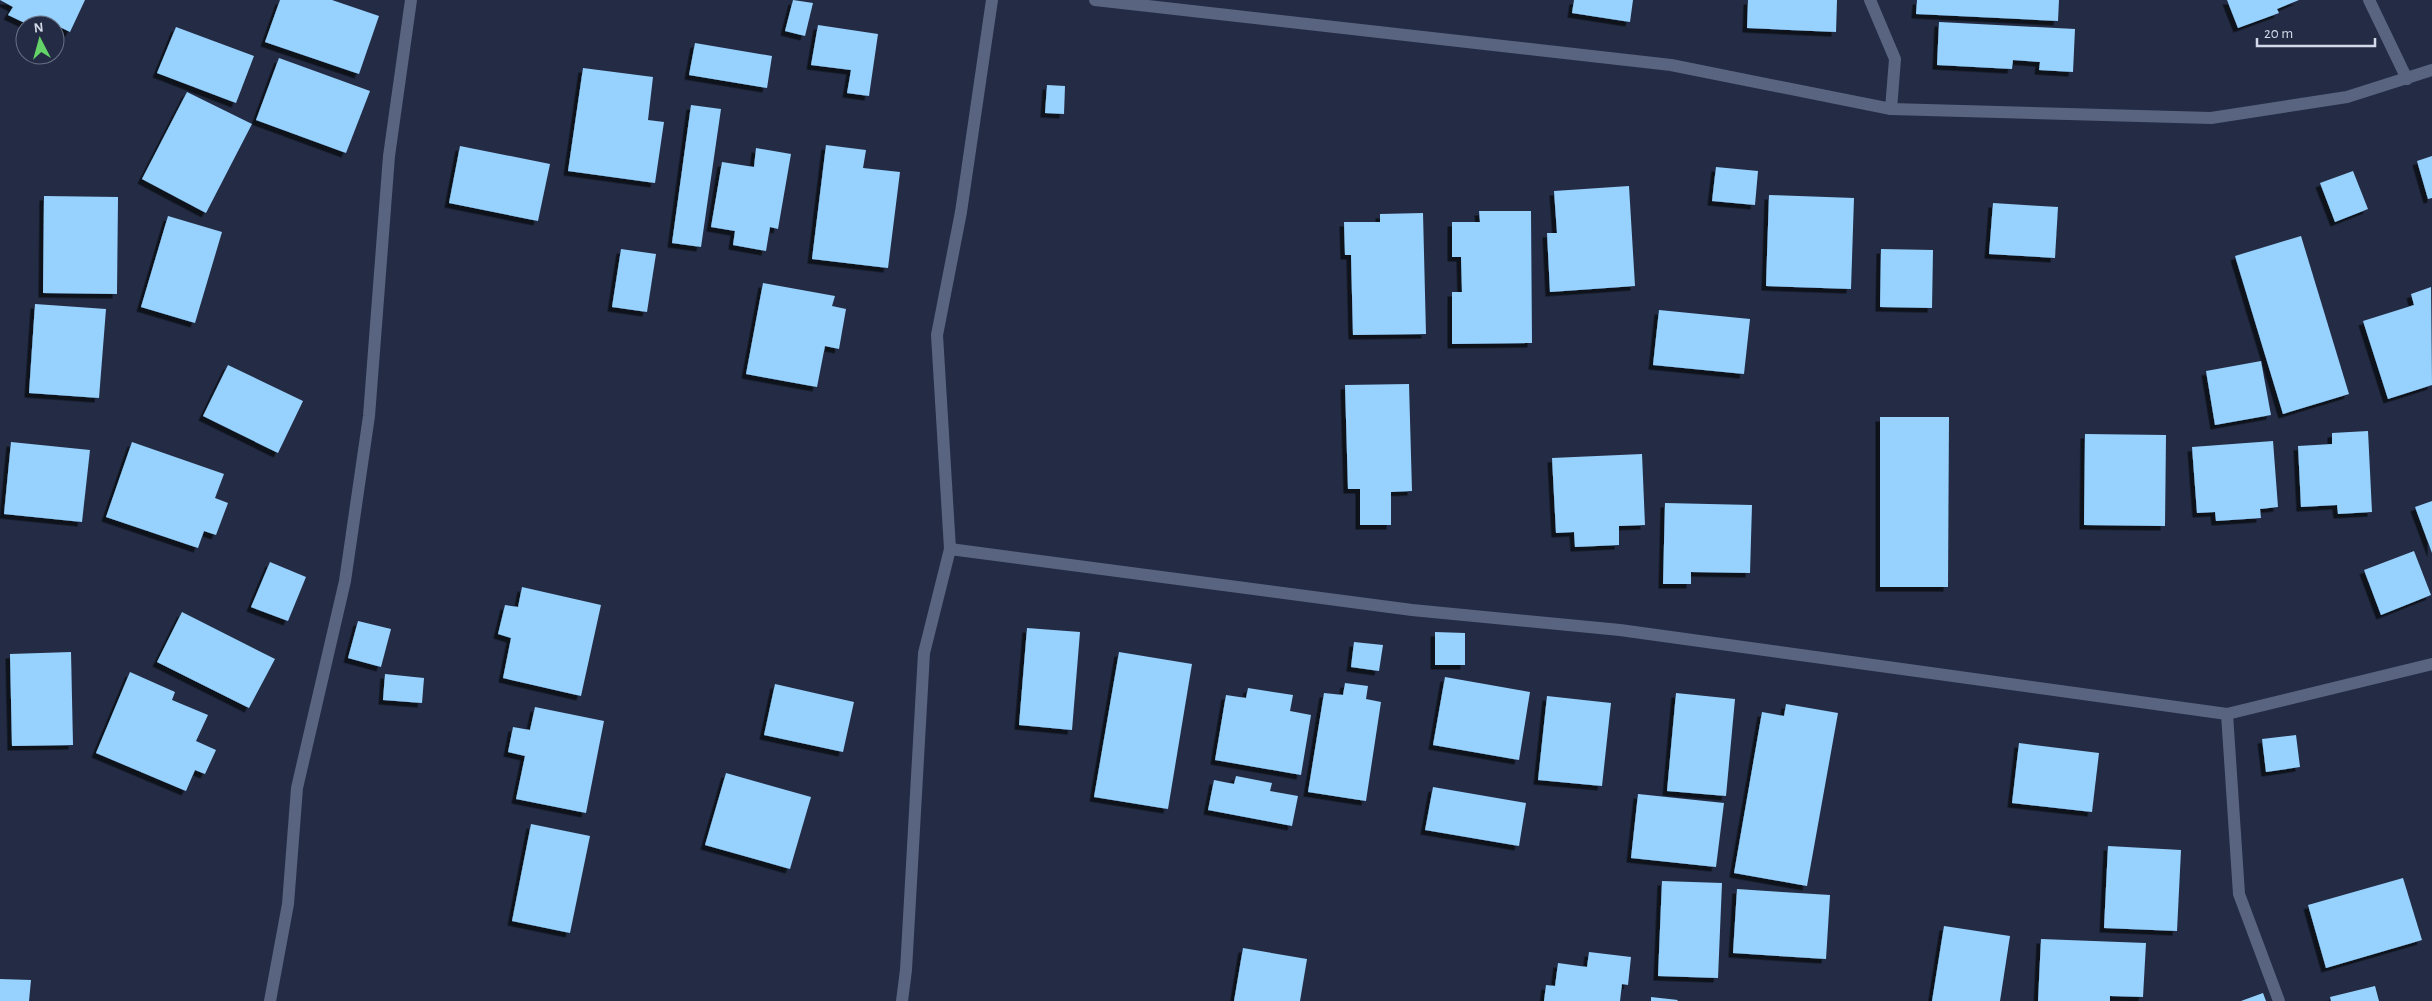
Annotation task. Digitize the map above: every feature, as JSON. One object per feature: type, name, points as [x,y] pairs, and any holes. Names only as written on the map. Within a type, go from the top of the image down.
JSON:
[{"type":"street","points":[[270,1001],[288,904],[296,788],[345,581],[369,416],[390,156],[411,0]]},
{"type":"street","points":[[902,1001],[906,970],[924,653],[950,549],[937,335],[961,212],[992,0]]},
{"type":"street","points":[[1095,0],[1671,65],[1891,109],[2211,118],[2347,97],[2432,70]]},
{"type":"street","points":[[1870,0],[1895,59],[1891,109]]},
{"type":"street","points":[[2370,0],[2407,79]]},
{"type":"street","points":[[950,549],[1412,610],[1620,630],[2227,714],[2432,664]]},
{"type":"street","points":[[2227,714],[2239,894],[2279,1001]]},
{"type":"building","points":[[0,0],[85,0],[70,32],[65,30],[65,15],[15,15],[15,18],[8,15],[13,7]]},
{"type":"building","points":[[280,0],[332,0],[379,16],[359,74],[265,42]]},
{"type":"building","points":[[793,0],[813,3],[805,36],[785,31]]},
{"type":"building","points":[[1574,0],[1633,0],[1630,22],[1572,13]]},
{"type":"building","points":[[1748,0],[1837,0],[1836,32],[1747,28]]},
{"type":"building","points":[[1917,0],[2059,0],[2058,21],[1916,14]]},
{"type":"building","points":[[2227,0],[2299,0],[2277,9],[2279,13],[2238,28]]},
{"type":"building","points":[[1939,22],[2075,29],[2073,72],[2039,70],[2040,62],[2013,60],[2012,69],[1937,65]]},
{"type":"building","points":[[818,25],[878,34],[869,96],[847,93],[851,70],[811,65]]},
{"type":"building","points":[[176,27],[254,56],[236,103],[157,73]]},
{"type":"building","points":[[695,43],[772,56],[767,88],[689,75]]},
{"type":"building","points":[[279,58],[370,91],[346,153],[256,120]]},
{"type":"building","points":[[583,68],[653,77],[648,120],[664,122],[655,183],[568,171]]},
{"type":"building","points":[[1047,85],[1065,86],[1064,114],[1045,113]]},
{"type":"building","points":[[187,92],[252,124],[206,213],[142,179]]},
{"type":"building","points":[[691,105],[721,109],[701,247],[672,243]]},
{"type":"building","points":[[826,145],[866,150],[863,168],[900,172],[888,268],[812,259]]},
{"type":"building","points":[[460,146],[550,164],[538,221],[449,203]]},
{"type":"building","points":[[756,148],[791,154],[778,229],[770,227],[766,251],[733,245],[735,231],[711,227],[722,162],[754,167]]},
{"type":"building","points":[[2432,156],[2432,198],[2428,199],[2417,161]]},
{"type":"building","points":[[1716,167],[1758,171],[1755,205],[1712,201]]},
{"type":"building","points":[[2353,171],[2368,209],[2335,222],[2320,183]]},
{"type":"building","points":[[1629,186],[1635,286],[1550,292],[1547,233],[1557,233],[1554,191]]},
{"type":"building","points":[[1769,195],[1854,198],[1851,289],[1766,286]]},
{"type":"building","points":[[44,196],[118,197],[117,294],[43,293]]},
{"type":"building","points":[[1993,203],[2058,207],[2055,258],[1989,254]]},
{"type":"building","points":[[1479,211],[1531,211],[1532,343],[1452,344],[1452,292],[1462,292],[1461,257],[1452,257],[1452,222],[1480,222]]},
{"type":"building","points":[[1423,213],[1426,334],[1353,335],[1351,255],[1345,255],[1344,222],[1380,222],[1380,214]]},
{"type":"building","points":[[168,216],[222,232],[195,323],[141,307]]},
{"type":"building","points":[[2301,236],[2349,394],[2283,414],[2235,256]]},
{"type":"building","points":[[621,249],[656,254],[647,312],[612,307]]},
{"type":"building","points":[[1881,249],[1933,250],[1932,308],[1880,307]]},
{"type":"building","points":[[763,283],[835,296],[832,306],[846,309],[839,349],[825,346],[817,387],[746,374]]},
{"type":"building","points":[[2431,287],[2432,385],[2388,399],[2363,321],[2414,305],[2411,294]]},
{"type":"building","points":[[35,304],[106,309],[99,398],[29,393]]},
{"type":"building","points":[[1659,310],[1750,319],[1744,374],[1653,365]]},
{"type":"building","points":[[2261,361],[2271,415],[2215,425],[2206,371]]},
{"type":"building","points":[[228,365],[303,401],[278,453],[203,416]]},
{"type":"building","points":[[1409,384],[1412,491],[1391,492],[1391,525],[1360,525],[1360,489],[1348,489],[1345,385]]},
{"type":"building","points":[[1880,417],[1949,417],[1948,587],[1880,587]]},
{"type":"building","points":[[2368,431],[2372,512],[2338,514],[2337,505],[2301,507],[2298,446],[2332,444],[2332,433]]},
{"type":"building","points":[[2085,434],[2166,435],[2165,526],[2084,525]]},
{"type":"building","points":[[2273,441],[2278,507],[2260,509],[2261,518],[2216,521],[2215,512],[2197,513],[2192,447]]},
{"type":"building","points":[[11,442],[90,450],[82,522],[4,514]]},
{"type":"building","points":[[132,442],[224,474],[215,498],[228,503],[216,535],[204,531],[198,548],[106,517]]},
{"type":"building","points":[[1642,454],[1645,525],[1619,526],[1619,545],[1575,547],[1574,532],[1556,533],[1552,458]]},
{"type":"building","points":[[2432,501],[2432,553],[2415,507]]},
{"type":"building","points":[[1665,503],[1752,505],[1750,573],[1691,572],[1691,584],[1663,584]]},
{"type":"building","points":[[2414,551],[2431,595],[2381,615],[2364,570]]},
{"type":"building","points":[[270,562],[306,577],[288,621],[251,607]]},
{"type":"building","points":[[522,587],[601,605],[581,696],[503,678],[511,638],[498,634],[505,605],[518,607]]},
{"type":"building","points":[[182,612],[275,659],[249,708],[157,662]]},
{"type":"building","points":[[358,621],[391,629],[381,667],[348,658]]},
{"type":"building","points":[[1027,628],[1080,632],[1072,730],[1019,725]]},
{"type":"building","points":[[1435,632],[1465,633],[1465,665],[1435,665]]},
{"type":"building","points":[[1354,642],[1383,645],[1379,671],[1351,667]]},
{"type":"building","points":[[71,652],[73,745],[12,746],[10,654]]},
{"type":"building","points":[[1119,652],[1192,664],[1168,809],[1094,797]]},
{"type":"building","points":[[130,672],[175,692],[172,700],[208,715],[196,741],[216,750],[205,774],[195,770],[186,791],[96,753]]},
{"type":"building","points":[[385,674],[424,678],[422,703],[383,700]]},
{"type":"building","points":[[1445,677],[1530,692],[1519,760],[1433,745]]},
{"type":"building","points":[[1345,683],[1368,686],[1366,699],[1381,702],[1366,801],[1308,792],[1324,693],[1343,695]]},
{"type":"building","points":[[775,684],[854,702],[843,752],[764,735]]},
{"type":"building","points":[[1248,688],[1293,695],[1290,711],[1311,715],[1301,775],[1215,760],[1226,695],[1246,698]]},
{"type":"building","points":[[1676,693],[1735,699],[1726,796],[1667,791]]},
{"type":"building","points":[[1547,696],[1611,703],[1602,786],[1538,780]]},
{"type":"building","points":[[1786,704],[1838,713],[1807,886],[1734,873],[1762,712],[1784,716]]},
{"type":"building","points":[[535,707],[604,721],[586,813],[516,799],[525,756],[508,752],[513,727],[530,730]]},
{"type":"building","points":[[2296,735],[2300,767],[2266,772],[2262,739]]},
{"type":"building","points":[[2019,743],[2099,753],[2092,812],[2012,803]]},
{"type":"building","points":[[726,773],[811,797],[790,869],[705,845]]},
{"type":"building","points":[[1236,776],[1272,783],[1270,791],[1298,796],[1292,826],[1208,810],[1214,780],[1234,784]]},
{"type":"building","points":[[1433,787],[1526,803],[1519,846],[1425,830]]},
{"type":"building","points":[[1638,794],[1724,803],[1716,867],[1631,858]]},
{"type":"building","points":[[531,824],[590,836],[570,933],[512,921]]},
{"type":"building","points":[[2108,846],[2181,850],[2177,931],[2104,928]]},
{"type":"building","points":[[2403,878],[2422,940],[2326,968],[2308,905]]},
{"type":"building","points":[[1662,881],[1722,883],[1718,978],[1658,976]]},
{"type":"building","points":[[1737,889],[1830,895],[1826,959],[1733,953]]},
{"type":"building","points":[[1944,926],[2010,936],[2000,1001],[1932,1001]]},
{"type":"building","points":[[2041,939],[2146,943],[2143,997],[2110,996],[2110,1001],[2038,1001]]},
{"type":"building","points":[[1243,948],[1307,959],[1300,1001],[1234,1001]]},
{"type":"building","points":[[1589,952],[1631,957],[1628,985],[1622,984],[1620,1001],[1544,1001],[1546,985],[1555,986],[1558,963],[1587,967]]},
{"type":"building","points":[[0,979],[31,980],[29,1001],[0,1001]]},
{"type":"building","points":[[2375,986],[2379,1001],[2331,1001],[2330,997]]},
{"type":"building","points":[[2263,993],[2266,1001],[2241,1001]]},
{"type":"building","points":[[1651,997],[1678,1000],[1651,1001]]}]
